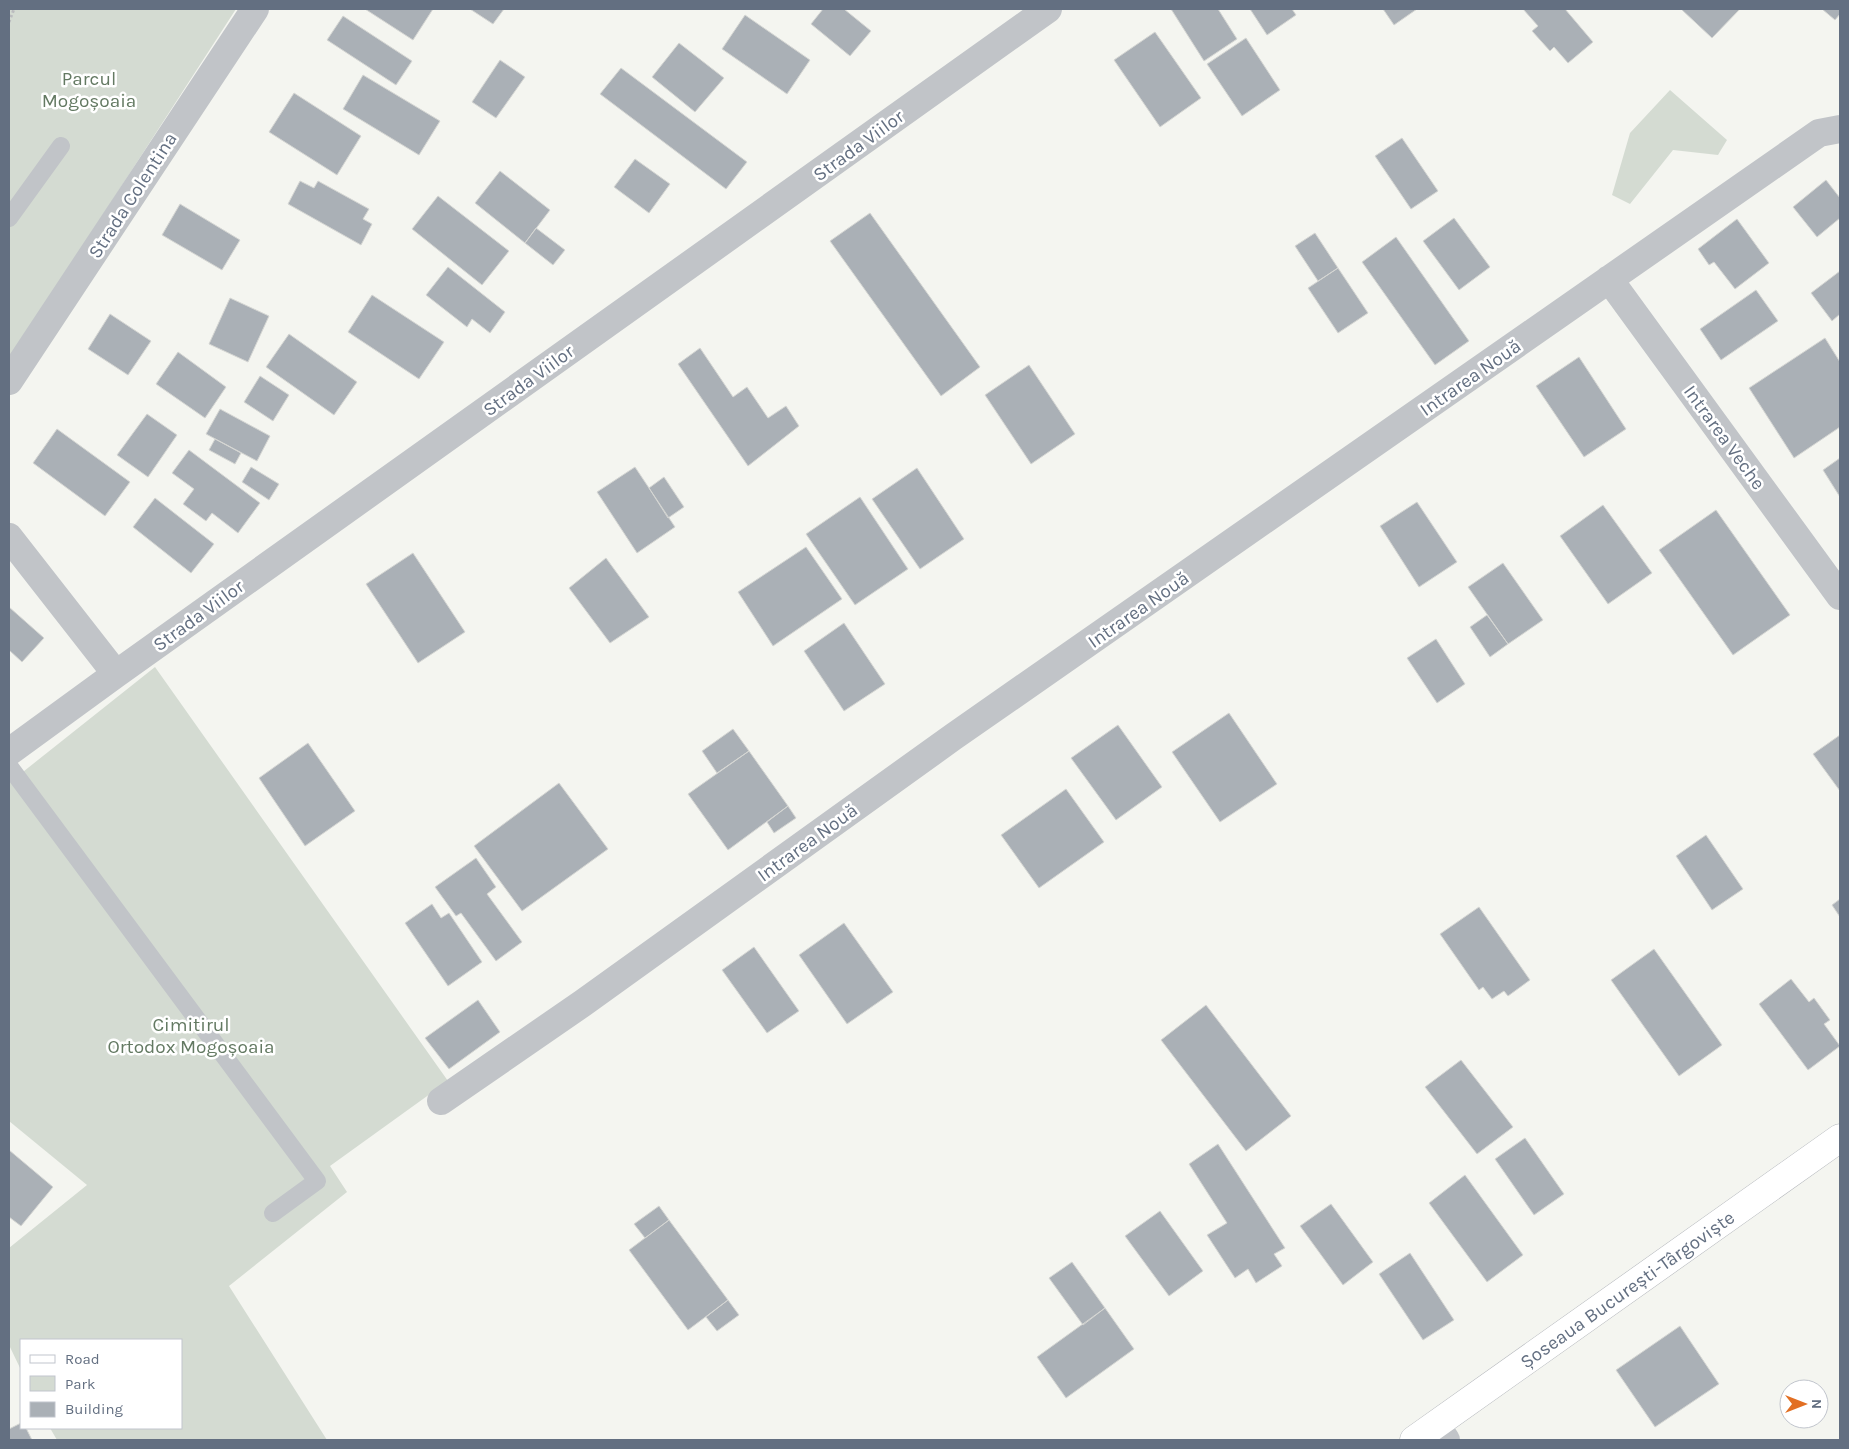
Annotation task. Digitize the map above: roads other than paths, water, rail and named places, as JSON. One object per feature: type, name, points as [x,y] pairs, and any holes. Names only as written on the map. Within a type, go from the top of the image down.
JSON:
[{"type":"main road","name":"Șoseaua București-Târgoviște","points":[[1414,1440],[1441,1432],[1840,1138]]},
{"type":"street","name":"Strada Colentina","points":[[9,381],[255,9]]},
{"type":"street","name":"Strada Viilor","points":[[9,752],[1048,9]]},
{"type":"street","name":"Intrarea Nouă","points":[[441,1101],[583,1003],[953,737],[1819,133],[1840,129]]},
{"type":"street","name":"Intrarea Veche","points":[[1609,279],[1840,596]]},
{"type":"street","points":[[9,536],[116,674]]},
{"type":"lane","points":[[9,218],[62,146]]},
{"type":"lane","points":[[9,766],[317,1181],[273,1213]]},
{"type":"park label","name":"Parcul Mogoșoaia","points":[[89,89]]},
{"type":"park label","name":"Cimitirul Ortodox Mogoșoaia","points":[[191,1035]]}]
